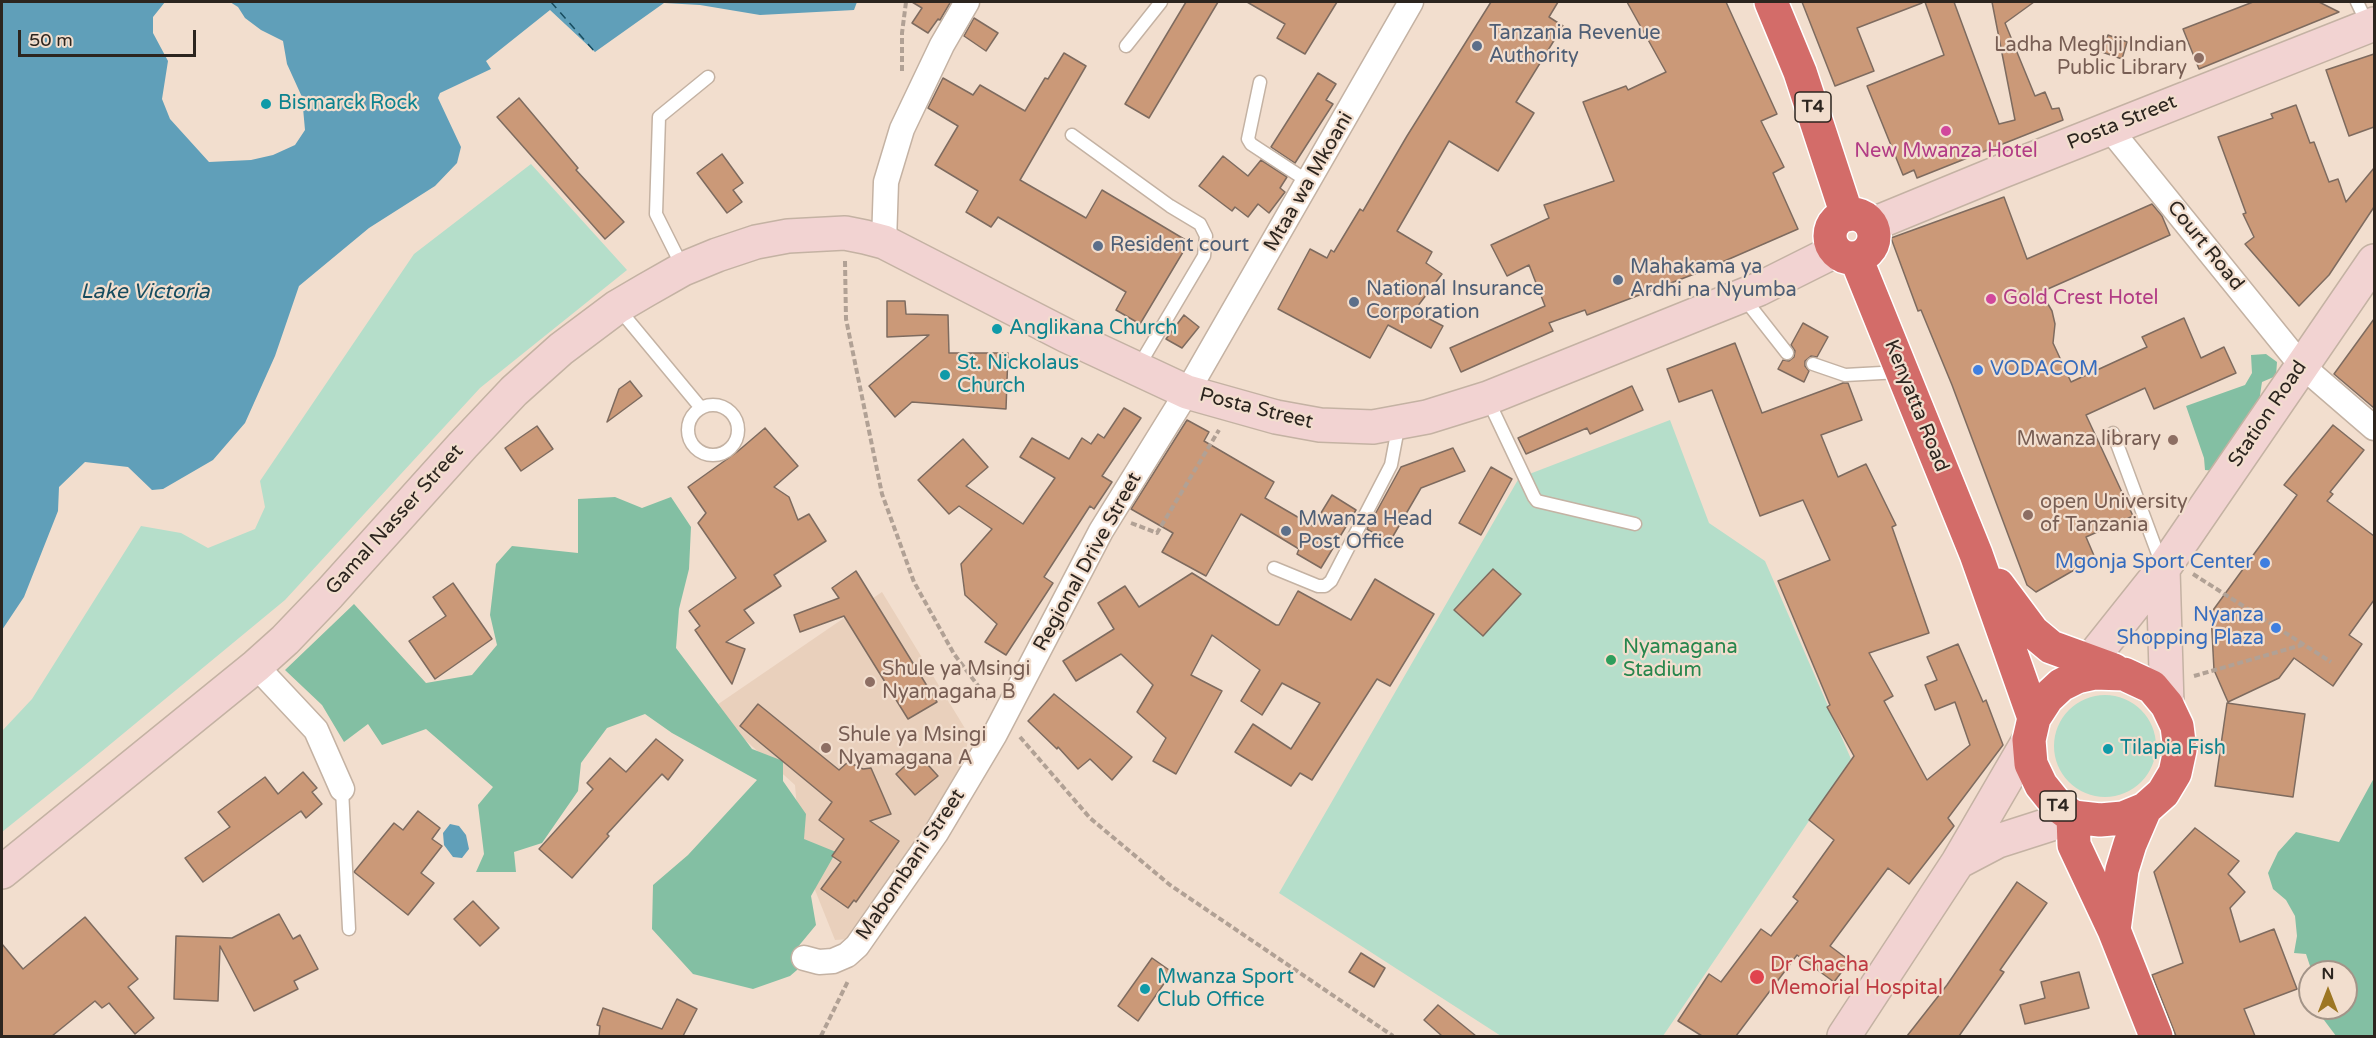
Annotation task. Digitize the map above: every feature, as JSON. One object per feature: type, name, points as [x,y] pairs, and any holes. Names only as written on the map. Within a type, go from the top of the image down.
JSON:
[{"type":"highway","name":"T4","points":[[1771,2],[1859,220]]},
{"type":"highway","points":[[1846,254],[1869,250],[1873,243],[1874,236],[1859,220]]},
{"type":"highway","name":"Kenyatta Road","points":[[1846,254],[1902,372],[1976,554],[2032,729]]},
{"type":"highway","name":"Kenyatta Road","points":[[1976,554],[2033,632],[2083,669]]},
{"type":"highway","name":"T4","points":[[2083,669],[2095,673],[2124,674],[2167,694],[2177,726],[2180,750],[2175,772],[2163,793],[2145,809],[2123,818],[2100,820],[2073,817],[2057,805],[2041,785],[2031,764],[2032,729],[2047,698],[2083,669]]},
{"type":"highway","name":"T4","points":[[2114,930],[2122,870],[2145,809]]},
{"type":"highway","name":"T4","points":[[2073,817],[2074,845],[2114,930],[2156,1036]]},
{"type":"main road","name":"Posta Street","points":[[1859,220],[2109,128],[2367,17]]},
{"type":"main road","name":"Posta Street","points":[[823,233],[845,233],[884,242],[1066,336],[1187,392],[1276,417],[1320,425],[1373,427],[1427,417],[1488,398],[1846,254]]},
{"type":"main road","name":"Gamal Nasser Street","points":[[2,872],[255,666],[329,594],[514,391],[561,349],[617,307],[683,269],[756,242],[823,233]]},
{"type":"main road","name":"Station Road","points":[[2083,669],[2166,564],[2374,261]]},
{"type":"main road","points":[[2166,564],[2167,694]]},
{"type":"main road","points":[[1844,1036],[1958,862],[2032,729]]},
{"type":"main road","points":[[1958,862],[1998,841],[2073,817]]},
{"type":"street","points":[[884,242],[886,182],[902,129],[942,45],[967,2]]},
{"type":"street","name":"Mtaa wa Mkoani","points":[[1187,392],[1411,2]]},
{"type":"street","name":"Court Road","points":[[2109,128],[2301,365],[2374,428]]},
{"type":"street","name":"Regional Drive Street","points":[[995,734],[1111,515],[1187,392]]},
{"type":"street","points":[[255,666],[316,730],[342,789]]},
{"type":"street","name":"Mabombani Street","points":[[804,958],[819,962],[833,961],[847,955],[857,946],[936,833],[995,734]]},
{"type":"lane","points":[[1126,46],[1161,2]]},
{"type":"lane","points":[[683,269],[656,214],[659,117],[708,77]]},
{"type":"lane","points":[[1260,82],[1248,139],[1251,144],[1309,182]]},
{"type":"lane","points":[[1072,135],[1170,206],[1200,224],[1206,236],[1204,256],[1136,370]]},
{"type":"lane","points":[[1742,296],[1787,353]]},
{"type":"lane","points":[[617,307],[701,408]]},
{"type":"lane","points":[[1814,364],[1845,375],[1902,372]]},
{"type":"lane","points":[[1488,398],[1537,501],[1635,524]]},
{"type":"lane","points":[[710,405],[725,408],[737,421],[737,439],[724,453],[706,454],[692,443],[688,427],[696,412],[701,408],[710,405]]},
{"type":"lane","points":[[1274,568],[1318,586],[1325,586],[1331,581],[1391,465],[1399,422]]},
{"type":"lane","points":[[2113,433],[2166,564]]},
{"type":"lane","points":[[342,789],[349,928]]},
{"type":"path","points":[[902,75],[902,33],[906,2]]},
{"type":"path","points":[[1111,515],[1156,533],[1233,406]]},
{"type":"path","points":[[2166,564],[2331,663]]},
{"type":"path","points":[[2167,694],[2303,645]]},
{"type":"path","points":[[821,1036],[844,989]]},
{"type":"shaded area","points":[[882,592],[969,735],[962,770],[849,939],[835,940],[801,855],[795,785],[711,709]]},
{"type":"green space","points":[[531,164],[627,270],[480,388],[285,600],[2,832],[2,731],[32,699],[141,526],[181,533],[208,548],[255,529],[265,507],[260,481],[414,254]]},
{"type":"green space","points":[[2266,354],[2277,362],[2276,376],[2262,382],[2259,402],[2215,471],[2205,470],[2204,458],[2186,406],[2245,385],[2252,373],[2251,355]]},
{"type":"green space","name":"Nyamagana Stadium","points":[[1670,420],[1709,523],[1765,561],[1851,759],[1663,1036],[1501,1036],[1279,893],[1519,478]]},
{"type":"green space","points":[[615,497],[642,508],[671,497],[691,527],[689,569],[679,609],[676,648],[752,749],[783,761],[783,781],[806,814],[804,839],[836,852],[811,896],[816,925],[797,948],[797,970],[790,976],[753,989],[693,974],[652,929],[653,885],[688,855],[757,780],[672,733],[645,714],[607,728],[581,763],[578,791],[542,843],[514,852],[516,872],[476,872],[484,854],[478,805],[493,787],[426,729],[382,745],[368,724],[344,742],[322,705],[285,670],[354,604],[426,683],[472,675],[497,645],[490,615],[496,564],[512,546],[578,553],[578,499]]},
{"type":"green space","points":[[2105,695],[2124,699],[2141,710],[2152,727],[2156,746],[2152,765],[2141,782],[2124,793],[2105,797],[2086,793],[2069,782],[2058,765],[2054,746],[2058,727],[2069,710],[2086,699]]},
{"type":"green space","points":[[2374,778],[2374,1036],[2336,1036],[2324,1020],[2358,1020],[2358,960],[2308,960],[2306,954],[2294,953],[2297,936],[2295,916],[2286,900],[2273,889],[2268,873],[2278,852],[2296,832],[2339,842]]},
{"type":"water","name":"Lake Victoria","points":[[2,2],[165,2],[153,17],[153,33],[168,61],[162,99],[170,119],[209,162],[251,160],[273,155],[295,145],[305,130],[302,97],[287,64],[283,41],[261,30],[245,18],[238,7],[230,2],[857,2],[854,10],[760,15],[700,5],[664,3],[595,52],[550,10],[486,61],[491,69],[440,93],[438,98],[461,147],[457,163],[435,186],[369,228],[299,286],[275,356],[245,423],[213,460],[163,489],[152,490],[128,467],[85,462],[59,487],[58,511],[24,597],[2,630]]},
{"type":"water","points":[[450,824],[459,826],[466,835],[469,849],[462,858],[453,857],[444,845],[443,833]]},
{"type":"building","points":[[912,2],[950,3],[940,20],[938,19],[928,33],[912,23],[922,8]]},
{"type":"building","points":[[1186,2],[1218,2],[1149,118],[1125,104]]},
{"type":"building","points":[[1247,2],[1337,2],[1305,54],[1277,38],[1285,24]]},
{"type":"building","points":[[1491,2],[1558,2],[1549,17],[1563,26],[1516,102],[1534,113],[1498,171],[1449,141],[1397,231],[1432,252],[1426,263],[1442,274],[1414,311],[1443,326],[1431,348],[1388,325],[1370,358],[1278,309],[1310,249],[1327,258],[1331,250],[1334,252],[1360,209],[1363,211]]},
{"type":"building","points":[[1627,2],[1726,2],[1777,114],[1761,121],[1784,167],[1773,173],[1798,229],[1697,273],[1587,315],[1585,310],[1549,323],[1553,331],[1461,372],[1450,348],[1545,306],[1529,265],[1507,276],[1491,245],[1549,218],[1544,205],[1614,181],[1583,102],[1626,86],[1628,90],[1666,72]]},
{"type":"building","points":[[1802,2],[1922,3],[1857,28],[1874,71],[1835,86]]},
{"type":"building","points":[[1925,2],[1954,2],[1999,124],[2015,120],[1992,2],[2034,2],[2005,23],[2035,96],[2045,92],[2052,109],[2059,108],[2063,120],[1917,178],[1914,170],[1903,175],[1867,86],[1944,55]]},
{"type":"building","points":[[2253,2],[2319,2],[2339,12],[2199,69],[2183,29]]},
{"type":"building","points":[[974,18],[998,33],[986,51],[964,36]]},
{"type":"building","points":[[2108,35],[2127,42],[2122,59],[2102,52]]},
{"type":"building","points":[[1064,53],[1086,66],[1020,180],[1086,218],[1102,190],[1189,242],[1140,324],[1116,310],[1126,292],[998,217],[991,227],[966,212],[978,191],[935,165],[958,126],[928,108],[943,78],[973,95],[980,85],[1025,111],[1045,78],[1048,79]]},
{"type":"building","points":[[2374,54],[2374,127],[2349,136],[2326,70]]},
{"type":"building","points":[[1318,73],[1336,84],[1326,100],[1333,104],[1295,163],[1271,147]]},
{"type":"building","points":[[519,98],[578,168],[576,170],[624,222],[605,239],[497,117]]},
{"type":"building","points":[[2296,105],[2310,143],[2314,142],[2329,182],[2338,179],[2346,202],[2374,168],[2374,207],[2329,275],[2299,306],[2245,244],[2254,237],[2243,214],[2246,213],[2218,137],[2273,118],[2271,114]]},
{"type":"building","points":[[722,154],[743,183],[733,190],[742,202],[727,213],[697,173]]},
{"type":"building","points":[[1223,156],[1248,176],[1261,160],[1287,177],[1280,188],[1285,192],[1269,213],[1258,204],[1248,217],[1235,207],[1232,211],[1199,186]]},
{"type":"building","points":[[2004,197],[2027,259],[2152,204],[2162,216],[2170,235],[2041,292],[2052,311],[2055,324],[2053,343],[2071,382],[2147,347],[2142,337],[2184,318],[2201,358],[2224,347],[2236,373],[2154,409],[2145,388],[2086,415],[2133,516],[2086,537],[2095,558],[2036,592],[2027,585],[1952,385],[1921,310],[1918,311],[1891,238]]},
{"type":"building","name":"St. Nickolaus Church","points":[[887,301],[905,301],[906,314],[948,315],[949,353],[1008,353],[1006,409],[912,402],[895,417],[869,386],[929,335],[887,337]]},
{"type":"building","points":[[1184,315],[1199,327],[1182,348],[1166,339]]},
{"type":"building","points":[[2374,319],[2374,408],[2334,374]]},
{"type":"building","points":[[1803,323],[1828,337],[1817,357],[1811,356],[1805,361],[1805,366],[1809,371],[1804,382],[1778,369],[1783,360],[1789,361],[1794,357],[1795,351],[1791,345]]},
{"type":"building","points":[[1735,343],[1762,413],[1848,383],[1862,420],[1821,435],[1838,477],[1866,464],[1896,525],[1892,527],[1929,633],[1869,653],[1893,696],[1884,701],[1927,780],[1970,745],[1955,702],[1935,710],[1925,685],[1937,680],[1927,657],[1958,644],[1983,702],[1986,700],[2003,745],[1948,818],[1954,826],[1909,884],[1888,868],[1830,946],[1850,961],[1834,982],[1797,955],[1736,1036],[1702,1036],[1678,1021],[1709,974],[1721,982],[1761,929],[1771,936],[1798,901],[1793,897],[1834,840],[1809,820],[1854,756],[1827,707],[1830,705],[1778,581],[1830,560],[1803,500],[1760,516],[1712,390],[1679,402],[1667,369]]},
{"type":"building","points":[[630,381],[642,396],[607,422],[619,389]]},
{"type":"building","points":[[1632,386],[1643,410],[1590,434],[1587,428],[1526,454],[1518,438]]},
{"type":"building","points":[[1124,408],[1141,418],[1102,476],[1112,482],[1094,509],[1090,506],[1044,577],[1053,583],[1006,655],[985,642],[997,624],[965,595],[961,564],[992,529],[959,506],[949,514],[918,480],[963,439],[988,467],[966,486],[1023,524],[1055,478],[1020,457],[1032,438],[1069,459],[1082,438],[1091,444],[1098,434],[1104,438]]},
{"type":"building","points":[[1187,420],[1209,432],[1204,441],[1274,482],[1265,498],[1313,526],[1332,495],[1356,510],[1321,568],[1297,554],[1299,549],[1241,514],[1206,576],[1162,552],[1173,533],[1131,509]]},
{"type":"building","points":[[2333,425],[2364,450],[2330,492],[2333,494],[2327,501],[2374,536],[2374,600],[2349,635],[2362,644],[2333,686],[2294,658],[2279,678],[2228,702],[2214,670],[2211,613],[2297,495],[2284,485]]},
{"type":"building","points":[[537,426],[553,449],[521,471],[505,448]]},
{"type":"building","points":[[765,428],[798,466],[774,487],[789,497],[798,520],[809,514],[826,541],[774,575],[781,586],[744,610],[754,623],[726,642],[745,649],[732,684],[695,630],[700,626],[689,611],[736,578],[698,523],[706,513],[688,487],[737,452]]},
{"type":"building","points":[[1453,448],[1465,471],[1421,488],[1389,543],[1367,529],[1401,467]]},
{"type":"building","points":[[1491,467],[1512,479],[1481,535],[1459,523]]},
{"type":"building","points":[[1493,569],[1521,594],[1483,636],[1454,610]]},
{"type":"building","points":[[856,571],[937,702],[908,719],[844,616],[800,632],[794,615],[839,598],[832,588]]},
{"type":"building","points":[[1192,573],[1276,625],[1279,625],[1298,591],[1351,620],[1375,579],[1434,614],[1390,686],[1377,679],[1312,780],[1300,773],[1291,786],[1235,752],[1253,724],[1291,749],[1320,703],[1282,683],[1262,715],[1241,701],[1260,670],[1212,635],[1191,675],[1222,691],[1176,774],[1153,761],[1166,738],[1137,712],[1153,685],[1121,654],[1076,681],[1063,661],[1114,629],[1098,603],[1125,586],[1139,607]]},
{"type":"building","points":[[453,583],[492,639],[435,679],[409,641],[446,616],[433,597]]},
{"type":"building","points":[[1054,694],[1132,757],[1112,780],[1090,759],[1078,769],[1058,747],[1057,749],[1028,721]]},
{"type":"building","points":[[2227,703],[2305,714],[2293,797],[2215,786]]},
{"type":"building","points":[[758,704],[839,770],[848,762],[863,769],[871,768],[891,814],[870,821],[899,841],[856,902],[854,900],[848,908],[821,889],[841,862],[832,856],[844,839],[819,820],[832,802],[740,726]]},
{"type":"building","points":[[656,739],[683,760],[668,780],[662,774],[607,834],[609,836],[572,878],[539,849],[593,789],[587,783],[610,758],[626,772]]},
{"type":"building","points":[[918,754],[938,776],[915,795],[896,774]]},
{"type":"building","points":[[303,772],[317,788],[312,792],[322,804],[306,818],[301,811],[203,882],[185,858],[230,827],[218,812],[265,777],[278,794]]},
{"type":"building","points":[[418,811],[440,828],[432,839],[442,846],[421,873],[434,883],[408,915],[354,872],[394,823],[403,830]]},
{"type":"building","points":[[2195,828],[2239,861],[2228,874],[2245,892],[2230,908],[2240,942],[2274,929],[2297,989],[2244,1009],[2255,1036],[2176,1036],[2152,975],[2183,963],[2154,872]]},
{"type":"building","points":[[2017,882],[2047,903],[2000,970],[2004,972],[1959,1036],[1907,1036],[1947,985]]},
{"type":"building","points":[[473,901],[499,928],[480,946],[454,919]]},
{"type":"building","points":[[279,914],[293,939],[300,935],[318,969],[294,981],[298,989],[254,1011],[220,946],[218,1001],[174,999],[176,936],[232,938]]},
{"type":"building","points":[[85,917],[138,979],[128,987],[154,1018],[135,1034],[109,1003],[102,1008],[95,1001],[52,1036],[2,1036],[2,944],[23,969]]},
{"type":"building","points":[[1361,953],[1385,968],[1374,987],[1349,972]]},
{"type":"building","name":"Mwanza Sport Club Office","points":[[1152,958],[1172,972],[1138,1021],[1118,1006]]},
{"type":"building","points":[[2079,972],[2089,1008],[2025,1024],[2020,1005],[2045,998],[2041,982]]},
{"type":"building","points":[[677,999],[697,1009],[683,1036],[599,1036],[600,1026],[597,1025],[603,1008],[662,1029]]},
{"type":"building","points":[[1438,1005],[1476,1036],[1442,1036],[1424,1020]]},
{"type":"ferry route","points":[[551,2],[595,52]]},
{"type":"place","name":"Tanzania Revenue Authority","points":[[1477,46]]},
{"type":"place","name":"Ladha Meghji Indian Public Library","points":[[2199,58]]},
{"type":"place","name":"Bismarck Rock","points":[[266,104]]},
{"type":"place","name":"New Mwanza Hotel","points":[[1946,131]]},
{"type":"place","name":"Resident court","points":[[1098,246]]},
{"type":"place","name":"Mahakama ya Ardhi na Nyumba","points":[[1618,280]]},
{"type":"place","name":"Gold Crest Hotel","points":[[1991,299]]},
{"type":"place","name":"National Insurance Corporation","points":[[1354,302]]},
{"type":"place","name":"Anglikana Church","points":[[997,329]]},
{"type":"place","name":"VODACOM","points":[[1978,370]]},
{"type":"place","name":"St. Nickolaus Church","points":[[945,375]]},
{"type":"place","name":"Mwanza library","points":[[2173,440]]},
{"type":"place","name":"open University of Tanzania","points":[[2028,515]]},
{"type":"place","name":"Mwanza Head Post Office","points":[[1286,531]]},
{"type":"place","name":"Mgonja Sport Center","points":[[2265,563]]},
{"type":"place","name":"Nyanza Shopping Plaza","points":[[2276,628]]},
{"type":"place","name":"Nyamagana Stadium","points":[[1611,660]]},
{"type":"place","name":"Shule ya Msingi Nyamagana B","points":[[870,682]]},
{"type":"place","name":"Shule ya Msingi Nyamagana A","points":[[826,748]]},
{"type":"place","name":"Tilapia Fish","points":[[2108,749]]},
{"type":"place","name":"Dr Chacha Memorial Hospital","points":[[1757,977]]},
{"type":"place","name":"Mwanza Sport Club Office","points":[[1145,989]]}]
